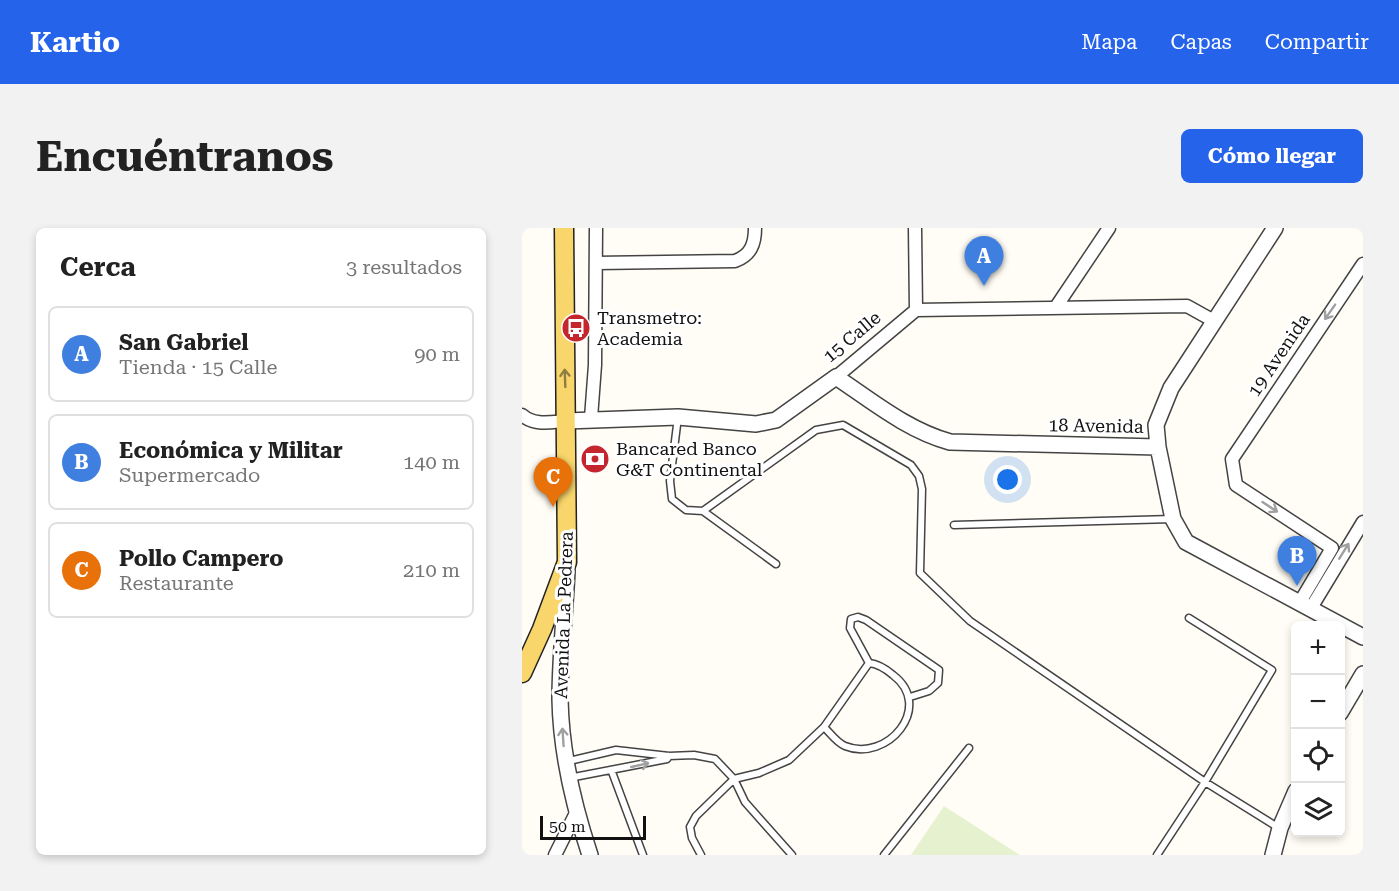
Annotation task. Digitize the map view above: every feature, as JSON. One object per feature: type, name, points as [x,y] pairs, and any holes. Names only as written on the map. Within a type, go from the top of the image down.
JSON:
[{"type":"main road","name":"Avenida La Pedrera","points":[[564,228],[567,562]]},
{"type":"main road","points":[[522,673],[542,629],[567,562]]},
{"type":"street","points":[[591,418],[595,365],[596,228]]},
{"type":"street","points":[[915,228],[916,310],[1187,306],[1215,321]]},
{"type":"street","points":[[1056,307],[1109,228]]},
{"type":"street","name":"18 Avenida","points":[[836,376],[909,426],[928,436],[950,442],[1158,447],[1156,425],[1171,388],[1275,228]]},
{"type":"street","points":[[596,263],[735,261],[750,251],[755,234]]},
{"type":"street","name":"19 Avenida","points":[[1306,605],[1332,548],[1236,485],[1232,468],[1235,452],[1363,264]]},
{"type":"street","name":"15 Calle","points":[[522,415],[534,422],[544,423],[591,418],[678,417],[756,424],[776,420],[836,376],[916,310]]},
{"type":"street","points":[[1158,447],[1173,519],[1186,542],[1363,637]]},
{"type":"street","points":[[1306,605],[1363,522]]},
{"type":"street","name":"Avenida La Pedrera","points":[[567,562],[560,698],[565,762],[576,813],[590,855]]},
{"type":"street","points":[[1345,706],[1363,674]]},
{"type":"street","points":[[1273,855],[1280,828],[1291,803]]},
{"type":"street","points":[[555,855],[576,813]]},
{"type":"lane","points":[[678,417],[670,481],[672,500],[686,510],[702,511],[776,564]]},
{"type":"lane","points":[[702,511],[816,430],[843,425],[911,465],[919,476],[922,489],[920,573],[970,621],[1205,782],[1280,828]]},
{"type":"lane","points":[[954,525],[1173,519]]},
{"type":"lane","points":[[824,727],[843,745],[864,751],[889,741],[906,722],[910,697],[904,683],[886,669],[869,663],[850,628],[852,619],[858,617],[866,620],[939,670],[940,677],[934,687],[910,697]]},
{"type":"lane","points":[[1157,855],[1271,676],[1272,670],[1189,618]]},
{"type":"lane","points":[[701,855],[692,838],[690,827],[696,816],[734,779],[759,773],[789,760],[824,727],[869,663]]},
{"type":"lane","points":[[884,855],[969,748]]},
{"type":"lane","points":[[565,762],[616,750],[669,756],[694,755],[715,759],[734,779],[745,802],[792,855]]},
{"type":"lane","points":[[568,778],[612,772],[667,759],[669,756]]},
{"type":"lane","points":[[612,772],[643,855]]},
{"type":"green space","points":[[944,806],[1020,855],[911,855]]},
{"type":"place","name":"San Gabriel","points":[[984,286]]},
{"type":"place","name":"Transmetro: Academia","points":[[576,328]]},
{"type":"place","name":"Bancared Banco G&T Continental","points":[[595,459]]},
{"type":"place","name":"Pollo Campero","points":[[553,507]]},
{"type":"place","name":"Económica y Militar","points":[[1297,586]]}]
